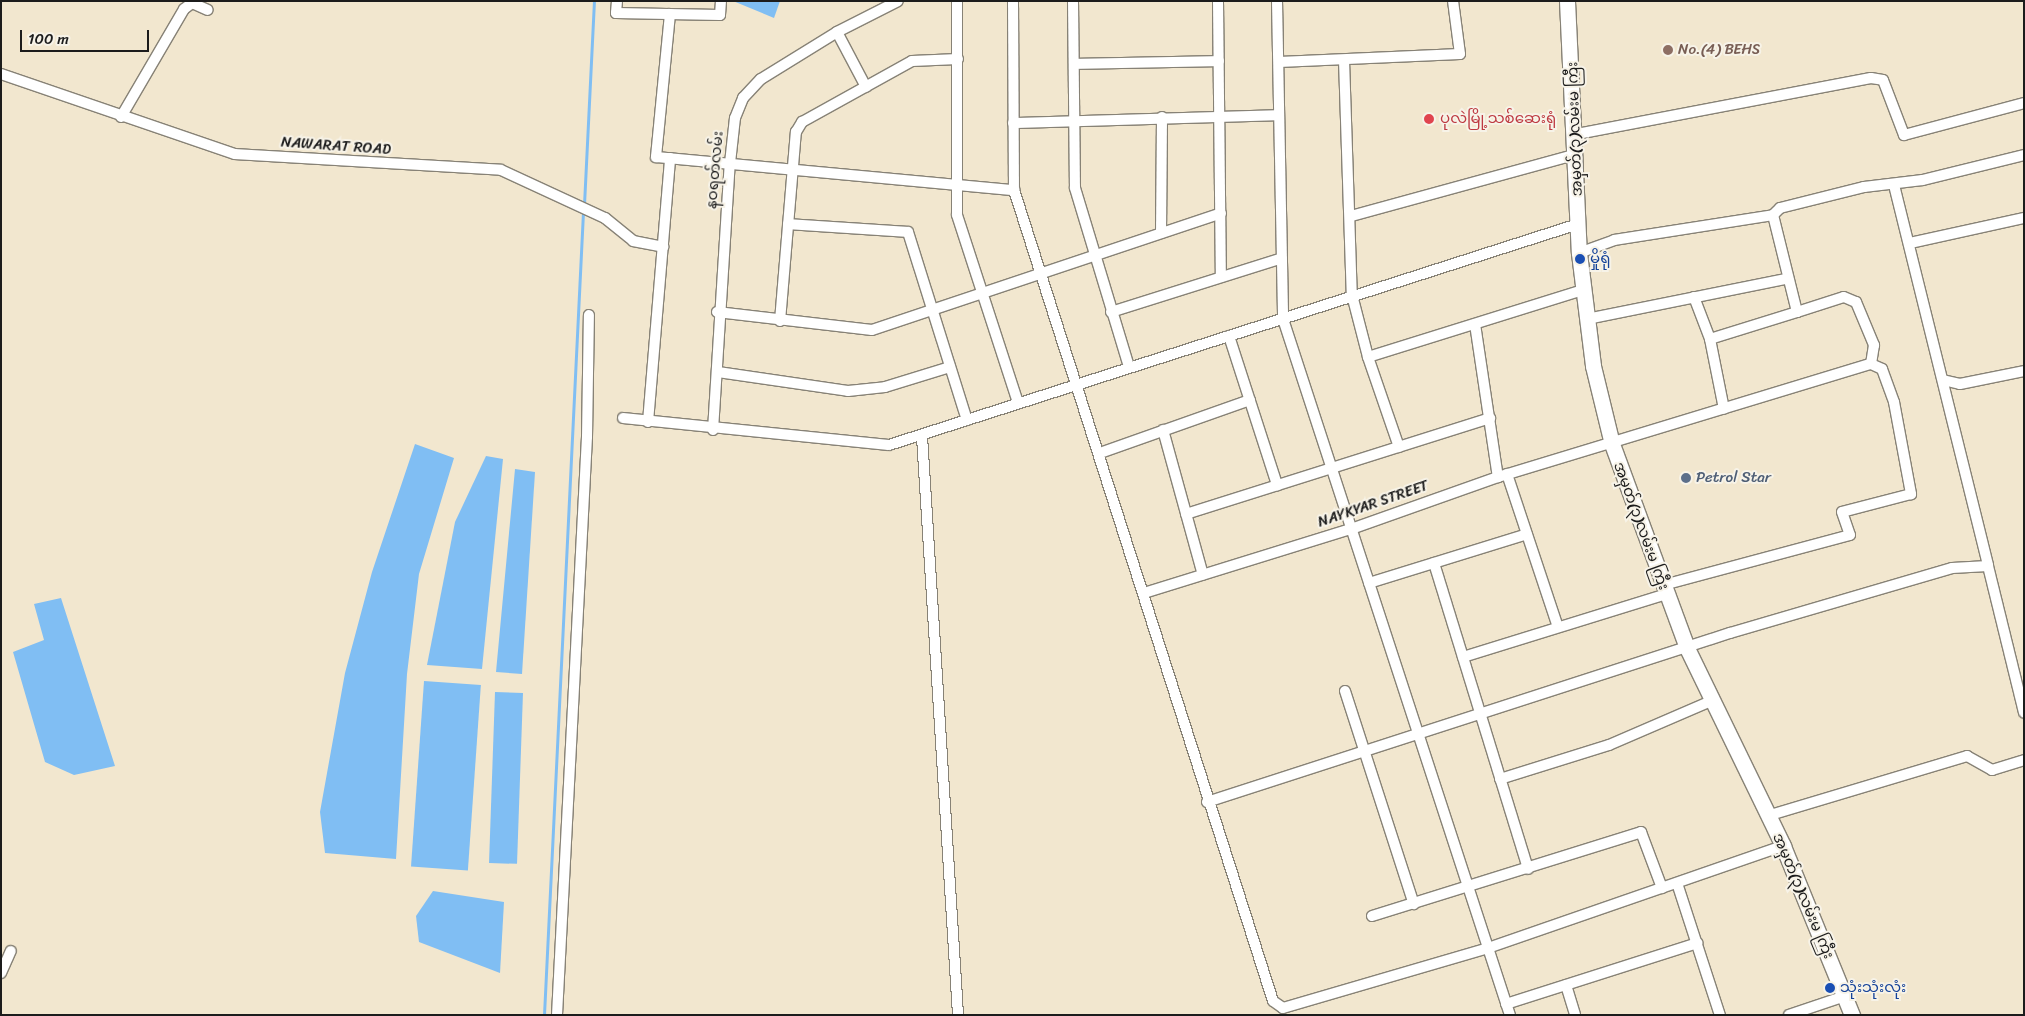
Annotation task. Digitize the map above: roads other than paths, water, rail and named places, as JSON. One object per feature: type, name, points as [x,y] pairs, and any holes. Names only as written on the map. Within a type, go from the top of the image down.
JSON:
[{"type":"main road","name":"အမှတ်(၃)လမ်းမ ကြီး","points":[[1567,1],[1578,154],[1579,252],[1586,319],[1612,444],[1687,648],[1711,701],[1784,846],[1852,1015]]},
{"type":"street","points":[[617,1],[616,13],[720,15],[721,1]]},
{"type":"street","name":"နဝရတ်လမ်း","points":[[713,430],[718,372],[717,312],[730,164],[735,118],[743,98],[761,79],[837,32],[898,1]]},
{"type":"street","points":[[957,1],[957,215],[1018,403]]},
{"type":"street","points":[[1013,1],[1014,190],[1039,274],[1100,453],[1207,802],[1273,1001],[1284,1008],[1488,948],[1784,846]]},
{"type":"street","points":[[1073,1],[1073,119],[1076,188],[1093,256],[1129,367]]},
{"type":"street","points":[[1218,1],[1221,116],[1221,277]]},
{"type":"street","points":[[1277,1],[1283,319],[1510,1015]]},
{"type":"street","points":[[1279,62],[1460,54],[1454,1]]},
{"type":"street","points":[[121,117],[184,9],[192,3],[208,10]]},
{"type":"street","points":[[670,14],[656,156],[1014,190]]},
{"type":"street","points":[[837,32],[866,86]]},
{"type":"street","points":[[780,321],[796,132],[802,122],[912,61],[958,59]]},
{"type":"street","points":[[1344,60],[1351,216],[1352,295],[1368,357],[1399,446]]},
{"type":"street","points":[[1074,64],[1220,61]]},
{"type":"street","name":"NAWARAT ROAD","points":[[1,74],[121,117],[235,154],[501,170],[605,218],[633,241],[663,247]]},
{"type":"street","points":[[1577,134],[1871,78],[1882,80],[1904,135],[2024,103]]},
{"type":"street","points":[[1013,122],[1279,115]]},
{"type":"street","points":[[1161,233],[1162,117]]},
{"type":"street","points":[[1351,216],[1578,154]]},
{"type":"street","points":[[1579,252],[1614,240],[1773,215],[1780,208],[1864,187],[1894,185],[2024,155]]},
{"type":"street","points":[[648,422],[670,158]]},
{"type":"street","points":[[1894,185],[1910,243],[2024,713]]},
{"type":"street","points":[[717,312],[780,321],[872,330],[1222,213]]},
{"type":"street","points":[[1773,215],[1786,279],[1797,312]]},
{"type":"street","points":[[1910,243],[2024,218]]},
{"type":"street","points":[[788,224],[908,232],[966,420]]},
{"type":"street","points":[[623,418],[713,430],[865,445],[889,445],[922,436],[1075,384],[1578,224]]},
{"type":"street","points":[[1111,312],[1282,258]]},
{"type":"street","points":[[1586,319],[1786,279]]},
{"type":"street","points":[[1368,357],[1583,290]]},
{"type":"street","points":[[1694,297],[1710,339],[1724,409]]},
{"type":"street","points":[[1463,657],[1665,590],[1850,535],[1842,512],[1911,494],[1894,402],[1882,369],[1871,364],[1874,345],[1856,302],[1844,298],[1710,339]]},
{"type":"street","points":[[558,1015],[587,437],[589,314]]},
{"type":"street","points":[[1474,324],[1490,418],[1503,476],[1527,534],[1558,627]]},
{"type":"street","points":[[1229,336],[1277,485]]},
{"type":"street","name":"NAYKYAR STREET","points":[[1144,593],[1351,529],[1503,476],[1871,364]]},
{"type":"street","points":[[718,372],[848,392],[885,387],[950,367]]},
{"type":"street","points":[[1943,380],[1960,384],[2024,371]]},
{"type":"street","points":[[1100,453],[1250,400]]},
{"type":"street","points":[[1186,514],[1490,418]]},
{"type":"street","points":[[1163,430],[1203,575]]},
{"type":"street","points":[[922,436],[958,1015]]},
{"type":"street","points":[[1369,583],[1527,534]]},
{"type":"street","points":[[1434,563],[1528,869]]},
{"type":"street","points":[[1207,802],[1419,736],[1918,575],[1988,566]]},
{"type":"street","points":[[1345,691],[1414,904]]},
{"type":"street","points":[[1500,779],[1609,745],[1711,701]]},
{"type":"street","points":[[1768,816],[1967,756],[1992,770],[2024,760]]},
{"type":"street","points":[[1372,916],[1468,888],[1641,832],[1662,888]]},
{"type":"street","points":[[1677,883],[1720,1015]]},
{"type":"street","points":[[1506,1004],[1697,943]]},
{"type":"street","points":[[1,973],[11,951]]},
{"type":"street","points":[[1566,985],[1575,1015]]},
{"type":"street","points":[[1791,1014],[1845,996]]},
{"type":"water","points":[[733,1],[780,1],[774,18]]},
{"type":"water","points":[[415,444],[454,458],[419,574],[407,674],[396,859],[325,853],[320,812],[345,673],[372,572]]},
{"type":"water","points":[[486,456],[503,459],[482,669],[427,665],[455,522]]},
{"type":"water","points":[[515,469],[535,472],[522,674],[496,672]]},
{"type":"water","points":[[61,598],[115,766],[74,775],[45,762],[13,652],[44,640],[34,604]]},
{"type":"water","points":[[424,681],[481,685],[468,871],[411,867]]},
{"type":"water","points":[[495,692],[523,693],[517,864],[489,863]]},
{"type":"water","points":[[433,891],[504,902],[500,973],[419,942],[416,916]]},
{"type":"waterway","points":[[584,205],[594,1]]},
{"type":"waterway","points":[[544,1015],[583,212]]},
{"type":"place","name":"No.(4) BEHS","points":[[1668,50]]},
{"type":"place","name":"ပုလဲမြို့သစ်ဆေးရုံ","points":[[1429,119]]},
{"type":"place","name":"မှိုရုံ","points":[[1580,259]]},
{"type":"place","name":"Petrol Star","points":[[1686,478]]},
{"type":"place","name":"သုံးသုံးလုံး","points":[[1830,988]]}]
